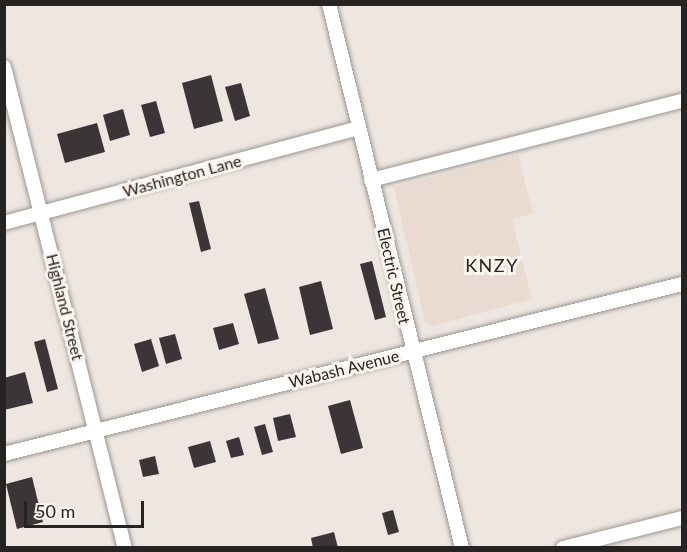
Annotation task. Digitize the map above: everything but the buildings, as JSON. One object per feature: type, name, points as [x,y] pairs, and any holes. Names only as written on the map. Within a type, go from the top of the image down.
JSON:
[{"type":"street","name":"Electric Street","points":[[329,4],[412,352],[462,548]]},
{"type":"street","name":"Highland Street","points":[[4,67],[125,548]]},
{"type":"street","points":[[371,180],[682,101]]},
{"type":"street","name":"Washington Lane","points":[[4,223],[358,128]]},
{"type":"street","name":"Wabash Avenue","points":[[4,454],[682,284]]},
{"type":"street","points":[[563,548],[682,518]]},
{"type":"shaded area","points":[[518,155],[533,214],[512,219],[532,299],[432,326],[425,322],[394,187]]},
{"type":"district","name":"KNZY","points":[[492,265]]}]
